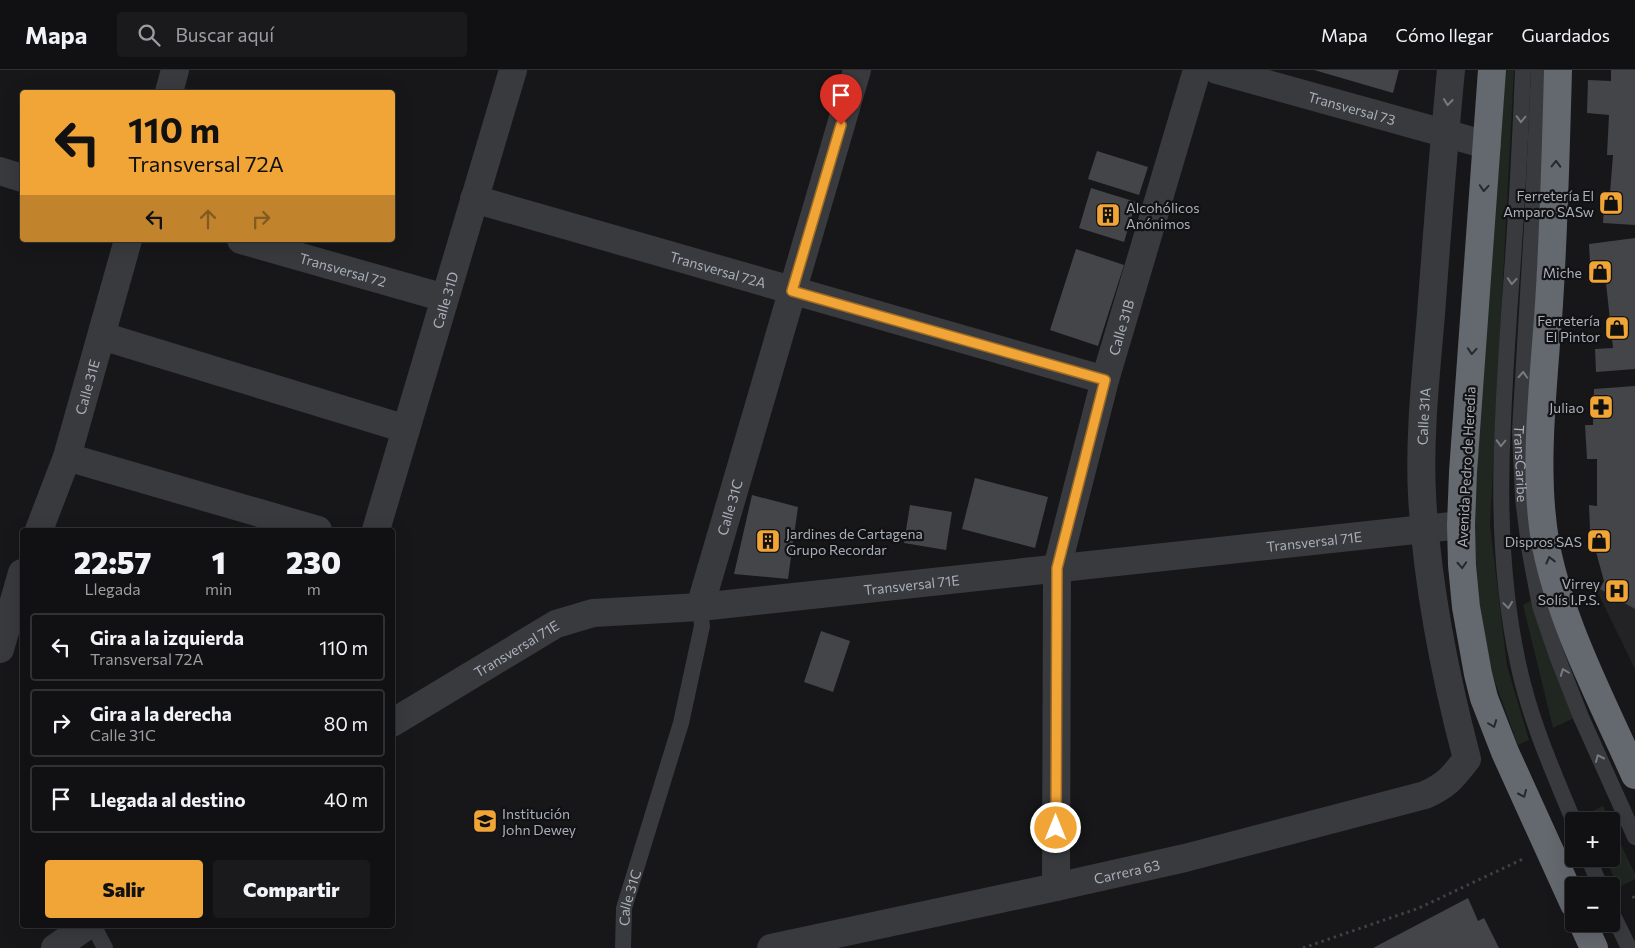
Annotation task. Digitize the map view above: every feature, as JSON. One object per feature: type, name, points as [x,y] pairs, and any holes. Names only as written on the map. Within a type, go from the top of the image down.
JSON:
[{"type":"highway","name":"Avenida Pedro de Heredia","points":[[1492,70],[1461,525],[1465,598],[1471,642],[1484,698],[1537,845],[1565,890]]},
{"type":"highway","points":[[1558,70],[1554,230],[1541,421],[1542,506],[1546,545],[1592,710],[1635,775]]},
{"type":"highway","points":[[1587,932],[1594,948]]},
{"type":"street","points":[[170,90],[175,70]]},
{"type":"street","name":"Calle 31D","points":[[377,528],[513,70]]},
{"type":"street","name":"Calle 31C","points":[[700,607],[857,70]]},
{"type":"street","name":"Calle 31B","points":[[1056,887],[1057,568],[1105,380],[1197,70]]},
{"type":"street","name":"Transversal 73","points":[[1217,70],[1487,145]]},
{"type":"street","name":"Calle 31A","points":[[1451,70],[1424,405],[1422,484],[1430,583],[1450,698],[1467,759]]},
{"type":"street","points":[[0,171],[20,177]]},
{"type":"street","name":"Transversal 72A","points":[[474,199],[1105,380]]},
{"type":"street","name":"Calle 31E","points":[[40,528],[67,457],[127,242]]},
{"type":"street","name":"Transversal 72","points":[[248,242],[445,298]]},
{"type":"street","points":[[102,336],[406,429]]},
{"type":"street","points":[[67,457],[311,528]]},
{"type":"street","name":"Transversal 71E","points":[[395,716],[556,624],[593,613],[700,607],[1461,525]]},
{"type":"street","points":[[0,649],[16,575]]},
{"type":"street","name":"Carrera 63","points":[[771,948],[1194,856],[1425,795],[1441,788],[1451,780],[1467,759]]},
{"type":"street","points":[[55,948],[84,928]]},
{"type":"lane","name":"TransCaribe","points":[[1523,70],[1517,201],[1502,413],[1500,510],[1506,588],[1526,697],[1538,737],[1569,812]]},
{"type":"lane","name":"TransCaribe","points":[[1539,70],[1520,431],[1523,498],[1530,553],[1540,606],[1557,656],[1592,710],[1617,798],[1635,837]]},
{"type":"lane","name":"Calle 31C","points":[[623,948],[624,908],[681,723],[702,626],[700,607]]},
{"type":"lane","points":[[95,928],[105,948]]},
{"type":"lane","points":[[1620,930],[1629,948]]},
{"type":"path","points":[[1303,948],[1419,908],[1537,845]]},
{"type":"shaded area","points":[[1504,70],[1514,70],[1490,525],[1507,666],[1529,740],[1518,745],[1488,663],[1479,598],[1474,533],[1475,464]]},
{"type":"shaded area","name":"Virrey Solís I.P.S.","points":[[1635,514],[1635,669],[1598,593]]},
{"type":"shaded area","points":[[1530,601],[1574,718],[1553,728],[1523,605]]},
{"type":"shaded area","points":[[1603,806],[1606,812],[1591,812]]},
{"type":"shaded area","points":[[1620,843],[1635,874],[1635,879],[1620,886],[1620,877],[1614,877],[1609,867],[1620,867]]},
{"type":"building","points":[[1314,70],[1399,70],[1393,93]]},
{"type":"building","points":[[1611,70],[1635,70],[1635,225],[1603,223],[1605,192],[1610,193],[1613,155],[1607,155],[1609,115],[1587,113],[1588,80],[1611,81]]},
{"type":"building","points":[[1097,151],[1148,167],[1139,195],[1088,179]]},
{"type":"building","name":"Alcohólicos Anónimos","points":[[1091,188],[1136,202],[1124,242],[1079,228]]},
{"type":"building","points":[[1635,238],[1635,369],[1596,372],[1595,349],[1613,348],[1606,283],[1591,284],[1589,244]]},
{"type":"building","points":[[1076,249],[1124,265],[1098,346],[1050,330]]},
{"type":"building","points":[[1635,386],[1635,609],[1600,589],[1604,581],[1590,530],[1589,505],[1597,506],[1597,459],[1587,459],[1585,425],[1593,425],[1594,389]]},
{"type":"building","points":[[975,478],[1048,497],[1035,548],[962,529]]},
{"type":"building","name":"Jardines de Cartagena Grupo Recordar","points":[[752,495],[798,507],[788,579],[734,574]]},
{"type":"building","points":[[910,505],[952,512],[946,550],[904,543]]},
{"type":"building","points":[[821,631],[850,641],[833,692],[804,682]]},
{"type":"building","points":[[1468,898],[1478,921],[1484,918],[1499,948],[1373,948]]},
{"type":"place","name":"Ferretería El Amparo SASw","points":[[1611,203]]},
{"type":"place","name":"Alcohólicos Anónimos","points":[[1108,215]]},
{"type":"place","name":"Miche","points":[[1600,272]]},
{"type":"place","name":"Ferretería El Pintor","points":[[1617,328]]},
{"type":"place","name":"Juliao","points":[[1601,407]]},
{"type":"place","name":"Jardines de Cartagena Grupo Recordar","points":[[768,541]]},
{"type":"place","name":"Dispros SAS","points":[[1599,541]]},
{"type":"place","name":"Virrey Solís I.P.S.","points":[[1617,591]]},
{"type":"place","name":"Institución John Dewey","points":[[485,821]]},
{"type":"route","points":[[841,125],[792,291],[1105,380],[1057,568],[1056,828]]}]
